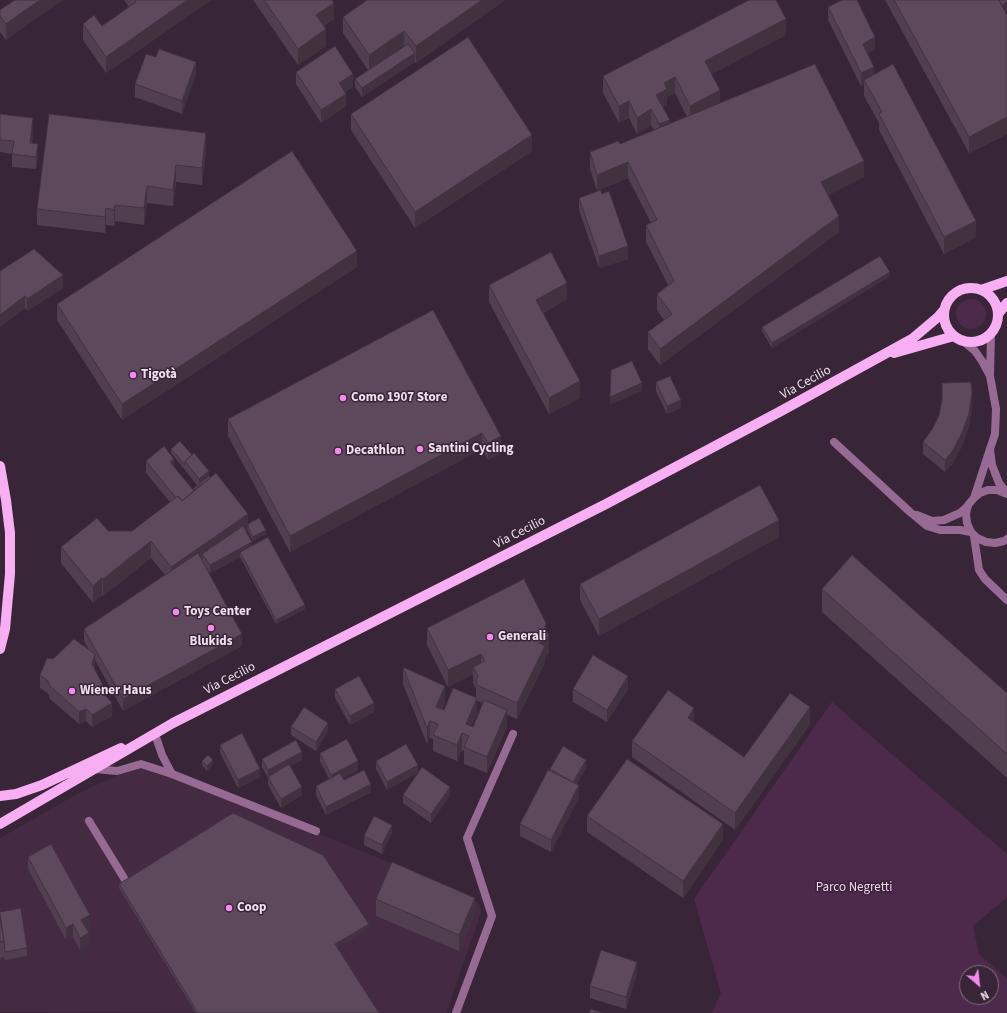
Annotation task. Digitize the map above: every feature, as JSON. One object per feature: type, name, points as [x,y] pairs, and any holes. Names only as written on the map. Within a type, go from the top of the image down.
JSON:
[{"type":"main road","points":[[981,290],[1007,282]]},
{"type":"main road","points":[[968,288],[981,290],[991,296],[995,302],[998,314],[997,321],[991,333],[979,341],[972,342],[958,338],[949,331],[946,325],[944,310],[947,302],[952,295],[960,290],[968,288]]},
{"type":"main road","points":[[998,314],[1007,303]]},
{"type":"main road","name":"Via Cecilio","points":[[0,796],[16,794],[42,785],[168,726],[606,504],[781,412],[912,338],[938,317],[944,310]]},
{"type":"main road","name":"Via Cecilio","points":[[880,356],[958,338]]},
{"type":"main road","points":[[0,466],[10,533],[10,574],[5,629],[0,649]]},
{"type":"main road","name":"Via Cecilio","points":[[0,824],[168,726]]},
{"type":"street","points":[[974,498],[995,434],[996,409],[990,376],[991,333]]},
{"type":"street","points":[[958,338],[975,351],[982,360],[990,376]]},
{"type":"street","points":[[834,442],[927,526],[940,530],[960,530],[973,534],[986,542],[995,543],[1007,539]]},
{"type":"street","points":[[990,449],[992,465],[999,483],[1007,494]]},
{"type":"street","points":[[910,512],[932,521],[944,520],[960,513],[980,493],[988,490],[997,490],[1007,494]]},
{"type":"street","points":[[968,505],[966,514],[967,523],[973,534],[979,570],[985,579],[1007,600]]},
{"type":"street","points":[[155,734],[162,755],[172,774]]},
{"type":"street","points":[[456,1013],[492,916],[467,838],[513,734]]},
{"type":"street","points":[[95,769],[117,770],[140,764],[172,774],[316,831]]},
{"type":"street","points":[[89,820],[127,883]]},
{"type":"shaded area","points":[[141,764],[172,774],[472,896],[480,906],[481,913],[446,1013],[0,1012],[0,838],[77,794]]},
{"type":"green space","points":[[971,299],[982,303],[986,314],[982,325],[971,329],[960,325],[956,314],[960,303]]},
{"type":"green space","name":"Parco Negretti","points":[[832,702],[1007,854],[1007,897],[973,926],[979,954],[991,965],[959,965],[959,1005],[999,1005],[999,972],[1007,979],[1007,1013],[712,1013],[721,993],[694,899]]},
{"type":"building","points":[[15,0],[40,0],[6,24],[0,16],[0,10]]},
{"type":"building","points":[[135,0],[187,0],[106,57],[83,24],[94,15],[102,26],[136,2]]},
{"type":"building","points":[[264,0],[332,0],[334,3],[316,15],[326,29],[298,49]]},
{"type":"building","points":[[367,0],[482,0],[416,46],[404,31],[369,55],[343,17]]},
{"type":"building","points":[[749,0],[776,0],[786,19],[705,61],[720,90],[690,106],[675,77],[664,83],[667,89],[656,95],[670,120],[659,124],[651,109],[637,118],[629,101],[619,106],[603,76]]},
{"type":"building","points":[[842,0],[857,0],[875,37],[863,44],[874,67],[861,73],[828,7]]},
{"type":"building","points":[[894,0],[999,0],[1007,15],[1007,117],[969,137]]},
{"type":"building","points":[[999,0],[1007,0],[1007,2],[1002,5]]},
{"type":"building","points":[[468,37],[532,135],[415,212],[351,114]]},
{"type":"building","points":[[408,44],[415,53],[362,88],[355,79]]},
{"type":"building","points":[[335,46],[353,74],[339,83],[346,94],[321,110],[296,72]]},
{"type":"building","points":[[159,49],[196,62],[182,101],[135,84],[146,54],[156,57]]},
{"type":"building","points":[[815,64],[864,161],[821,182],[839,216],[660,349],[648,332],[672,314],[657,294],[674,281],[646,225],[657,220],[628,162],[597,175],[590,152],[618,141],[620,144]]},
{"type":"building","points":[[893,64],[976,221],[944,237],[879,114],[882,112],[864,80]]},
{"type":"building","points":[[0,114],[33,118],[30,143],[38,144],[36,157],[12,154],[14,141],[0,140]]},
{"type":"building","points":[[49,114],[206,133],[202,168],[176,165],[173,190],[147,186],[144,208],[115,205],[114,210],[106,208],[105,217],[37,209]]},
{"type":"building","points":[[292,151],[357,251],[122,404],[57,304]]},
{"type":"building","points":[[601,190],[602,194],[609,191],[628,246],[599,256],[579,198]]},
{"type":"building","points":[[34,249],[63,275],[27,299],[25,296],[0,315],[0,271]]},
{"type":"building","points":[[551,252],[567,283],[536,300],[580,381],[549,398],[489,285]]},
{"type":"building","points":[[880,256],[890,272],[772,343],[762,327]]},
{"type":"building","points":[[433,310],[501,436],[488,443],[482,433],[290,536],[228,419]]},
{"type":"building","points":[[632,361],[642,383],[610,397],[611,370]]},
{"type":"building","points":[[670,376],[681,400],[667,406],[656,382]]},
{"type":"building","points":[[971,382],[972,393],[969,413],[962,433],[952,452],[945,460],[923,442],[933,428],[939,415],[942,400],[942,383]]},
{"type":"building","points":[[180,441],[192,455],[185,461],[185,465],[171,449]]},
{"type":"building","points":[[164,446],[174,459],[170,462],[194,491],[182,501],[178,496],[176,498],[146,461]]},
{"type":"building","points":[[194,453],[209,471],[199,479],[185,461]]},
{"type":"building","points":[[216,473],[248,514],[171,567],[151,541],[93,586],[61,547],[97,518],[108,531],[132,531],[178,496],[182,501]]},
{"type":"building","points":[[209,476],[210,478],[194,490],[193,489]]},
{"type":"building","points":[[760,485],[779,520],[599,619],[580,584]]},
{"type":"building","points":[[259,518],[266,530],[253,537],[248,524]]},
{"type":"building","points":[[243,526],[252,542],[210,565],[202,554]]},
{"type":"building","points":[[268,537],[305,605],[276,620],[240,552]]},
{"type":"building","name":"Toys Center","points":[[198,553],[242,634],[123,699],[84,629]]},
{"type":"building","points":[[852,555],[1007,693],[1007,754],[822,589]]},
{"type":"building","points":[[524,579],[546,623],[545,627],[549,636],[546,641],[539,643],[545,646],[517,703],[477,685],[476,680],[478,676],[473,667],[485,661],[481,654],[448,670],[427,628]]},
{"type":"building","name":"Wiener Haus","points":[[74,639],[95,654],[92,664],[103,685],[99,687],[112,703],[92,715],[86,709],[79,712],[40,675],[47,658],[53,659]]},
{"type":"building","points":[[593,655],[628,676],[607,710],[573,689]]},
{"type":"building","points":[[403,667],[445,686],[436,707],[444,710],[453,688],[477,698],[466,724],[473,727],[484,700],[507,710],[487,757],[464,747],[469,736],[462,733],[457,745],[433,735],[438,724],[430,721],[427,728]]},
{"type":"building","points":[[359,676],[374,703],[350,716],[335,689]]},
{"type":"building","points":[[668,690],[694,708],[688,718],[744,757],[790,693],[810,707],[735,813],[632,741]]},
{"type":"building","points":[[304,707],[328,723],[316,742],[291,727]]},
{"type":"building","points":[[242,733],[260,769],[238,780],[220,745]]},
{"type":"building","points":[[347,739],[358,761],[331,775],[320,753]]},
{"type":"building","points":[[296,740],[302,752],[268,770],[262,759]]},
{"type":"building","points":[[406,744],[418,765],[387,782],[376,761]]},
{"type":"building","points":[[563,746],[586,760],[573,782],[550,769]]},
{"type":"building","points":[[208,755],[213,760],[207,766],[202,761]]},
{"type":"building","points":[[627,759],[723,824],[683,881],[587,816]]},
{"type":"building","points":[[289,764],[302,787],[281,799],[268,777]]},
{"type":"building","points":[[422,767],[450,787],[431,814],[403,795]]},
{"type":"building","points":[[364,770],[371,784],[326,807],[316,786],[340,773],[344,780]]},
{"type":"building","points":[[548,770],[579,785],[551,840],[520,824]]},
{"type":"building","points":[[233,813],[323,855],[369,924],[335,944],[379,1013],[198,1013],[119,884]]},
{"type":"building","points":[[374,816],[392,825],[382,845],[364,836]]},
{"type":"building","points":[[51,844],[90,915],[81,920],[89,933],[80,938],[73,924],[66,928],[28,857]]},
{"type":"building","points":[[392,862],[475,898],[459,935],[376,899]]},
{"type":"building","points":[[21,908],[27,948],[5,952],[0,912]]},
{"type":"building","points":[[0,916],[4,941],[0,942]]},
{"type":"building","points":[[601,950],[637,962],[626,997],[590,986]]},
{"type":"building","points":[[591,1009],[603,1013],[589,1013]]},
{"type":"place","name":"Tigotà","points":[[133,375]]},
{"type":"place","name":"Como 1907 Store","points":[[343,398]]},
{"type":"place","name":"Santini Cycling","points":[[420,449]]},
{"type":"place","name":"Decathlon","points":[[338,451]]},
{"type":"place","name":"Toys Center","points":[[176,612]]},
{"type":"place","name":"Blukids","points":[[211,628]]},
{"type":"place","name":"Generali","points":[[490,637]]},
{"type":"place","name":"Wiener Haus","points":[[72,691]]},
{"type":"place","name":"Coop","points":[[229,908]]}]
